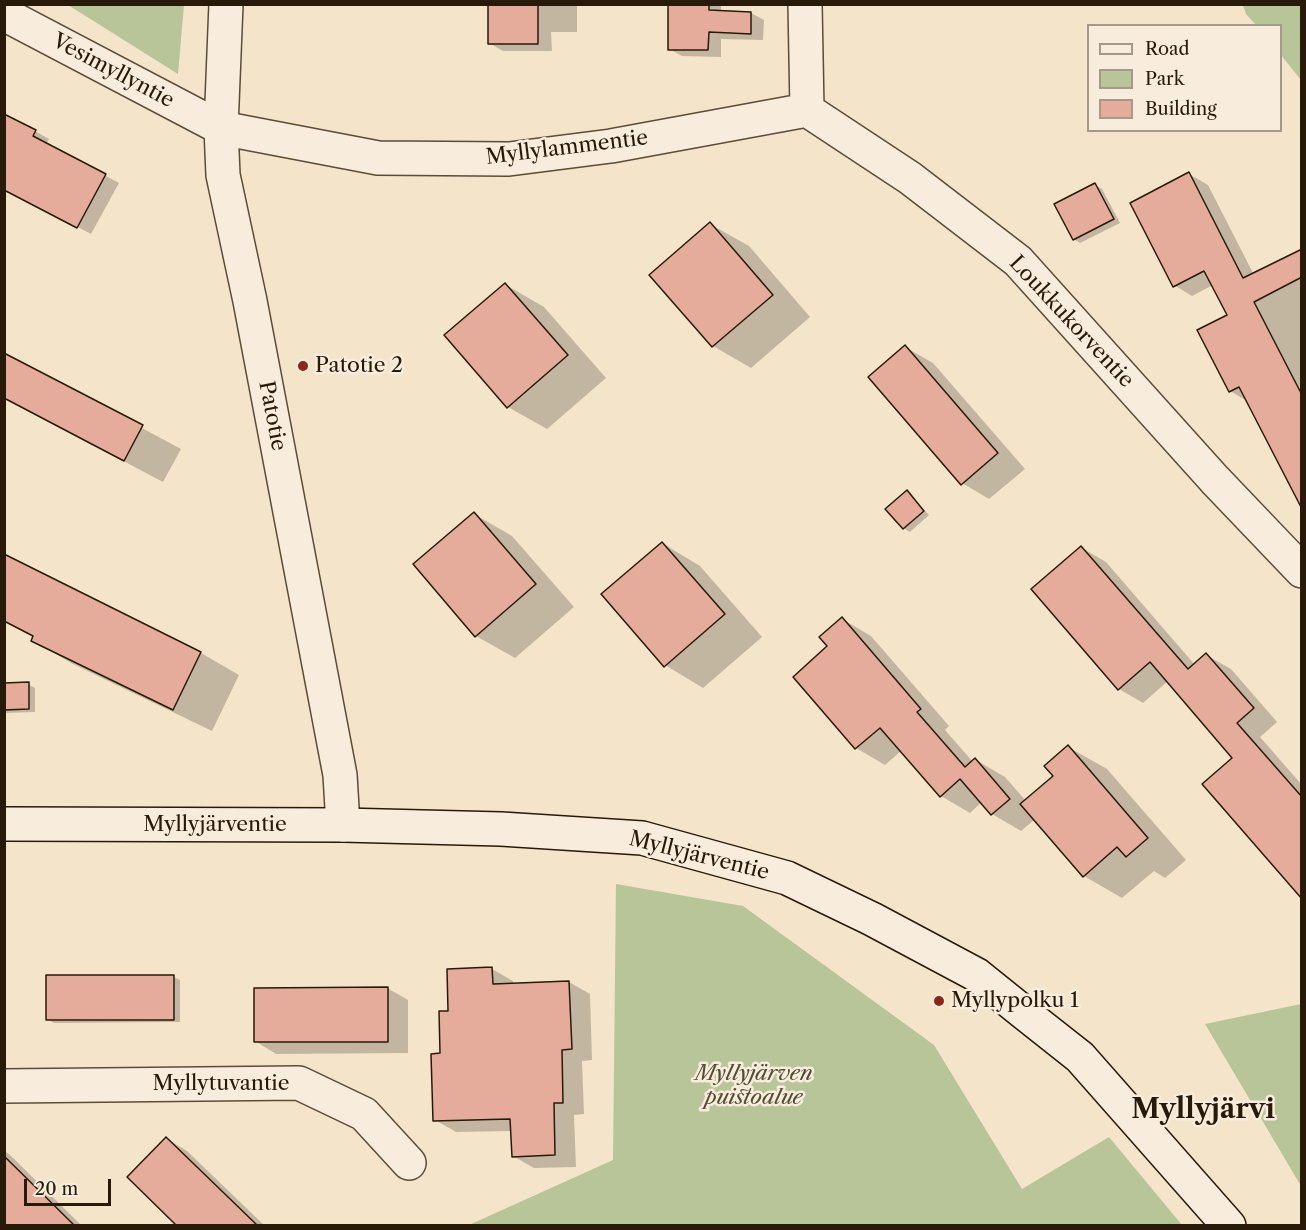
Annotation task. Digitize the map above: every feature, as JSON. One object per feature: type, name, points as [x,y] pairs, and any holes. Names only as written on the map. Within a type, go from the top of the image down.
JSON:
[{"type":"street","name":"Patotie","points":[[226,4],[221,128],[223,175],[340,775],[343,825]]},
{"type":"street","points":[[805,4],[807,110]]},
{"type":"street","name":"Vesimyllyntie","points":[[4,14],[221,128]]},
{"type":"street","name":"Myllylammentie","points":[[221,128],[378,158],[509,159],[611,146],[807,110]]},
{"type":"street","name":"Loukkukorventie","points":[[807,110],[910,178],[1018,261],[1215,480],[1302,571]]},
{"type":"street","name":"Myllyjärventie","points":[[4,825],[343,825],[501,829],[642,838],[787,878],[872,919],[977,975],[1023,1011],[1080,1057],[1228,1226]]},
{"type":"street","name":"Myllytuvantie","points":[[4,1086],[299,1083],[364,1114],[409,1164]]},
{"type":"green space","points":[[68,5],[184,5],[178,74]]},
{"type":"green space","points":[[1243,5],[1301,5],[1301,80],[1282,56],[1282,24],[1255,24],[1246,14]]},
{"type":"green space","name":"Myllyjärven puistoalue","points":[[616,884],[743,906],[934,1045],[1022,1189],[1109,1137],[1182,1225],[469,1225],[613,1160]]},
{"type":"green space","points":[[1302,1004],[1301,1186],[1205,1024]]},
{"type":"building","points":[[488,4],[538,4],[538,44],[488,44]]},
{"type":"building","points":[[668,4],[709,4],[709,10],[751,12],[751,34],[709,32],[708,50],[668,50]]},
{"type":"building","points":[[4,114],[36,130],[33,136],[106,174],[77,228],[4,190]]},
{"type":"building","points":[[1189,172],[1243,278],[1302,249],[1302,277],[1254,302],[1302,395],[1302,509],[1239,387],[1229,392],[1197,330],[1227,315],[1204,271],[1173,287],[1130,203]]},
{"type":"building","points":[[1095,183],[1114,219],[1073,240],[1054,204]]},
{"type":"building","points":[[710,222],[773,295],[712,347],[649,275]]},
{"type":"building","points":[[505,283],[568,355],[507,408],[444,335]]},
{"type":"building","points":[[905,345],[998,453],[961,485],[868,377]]},
{"type":"building","points":[[4,353],[143,425],[124,461],[4,398]]},
{"type":"building","points":[[907,490],[924,511],[903,529],[885,509]]},
{"type":"building","points":[[474,512],[536,584],[475,637],[413,564]]},
{"type":"building","points":[[662,542],[725,614],[664,667],[601,594]]},
{"type":"building","points":[[1081,546],[1188,669],[1206,653],[1254,708],[1237,723],[1302,797],[1302,899],[1202,784],[1232,758],[1150,662],[1118,690],[1031,589]]},
{"type":"building","points":[[4,554],[201,652],[173,710],[31,641],[33,636],[4,621]]},
{"type":"building","points":[[842,617],[921,709],[917,712],[965,767],[975,758],[1010,799],[991,815],[960,779],[940,797],[880,728],[855,749],[793,677],[827,646],[819,637]]},
{"type":"building","points":[[29,682],[29,709],[4,710],[4,683]]},
{"type":"building","points":[[1068,745],[1148,838],[1126,857],[1117,847],[1083,877],[1020,804],[1053,776],[1044,766]]},
{"type":"building","points":[[492,967],[493,984],[569,981],[572,1049],[562,1050],[563,1103],[554,1103],[555,1155],[512,1157],[510,1119],[433,1121],[431,1054],[440,1053],[439,1011],[448,1011],[447,969]]},
{"type":"building","points":[[46,975],[174,975],[174,1020],[46,1020]]},
{"type":"building","points":[[388,987],[388,1042],[254,1042],[254,988]]},
{"type":"building","points":[[166,1137],[258,1226],[177,1226],[127,1177]]},
{"type":"building","points":[[4,1156],[75,1226],[4,1226]]},
{"type":"place","name":"Patotie 2","points":[[303,366]]},
{"type":"place","name":"Myllypolku 1","points":[[939,1001]]},
{"type":"district","name":"Myllyjärvi","points":[[1203,1110]]}]
